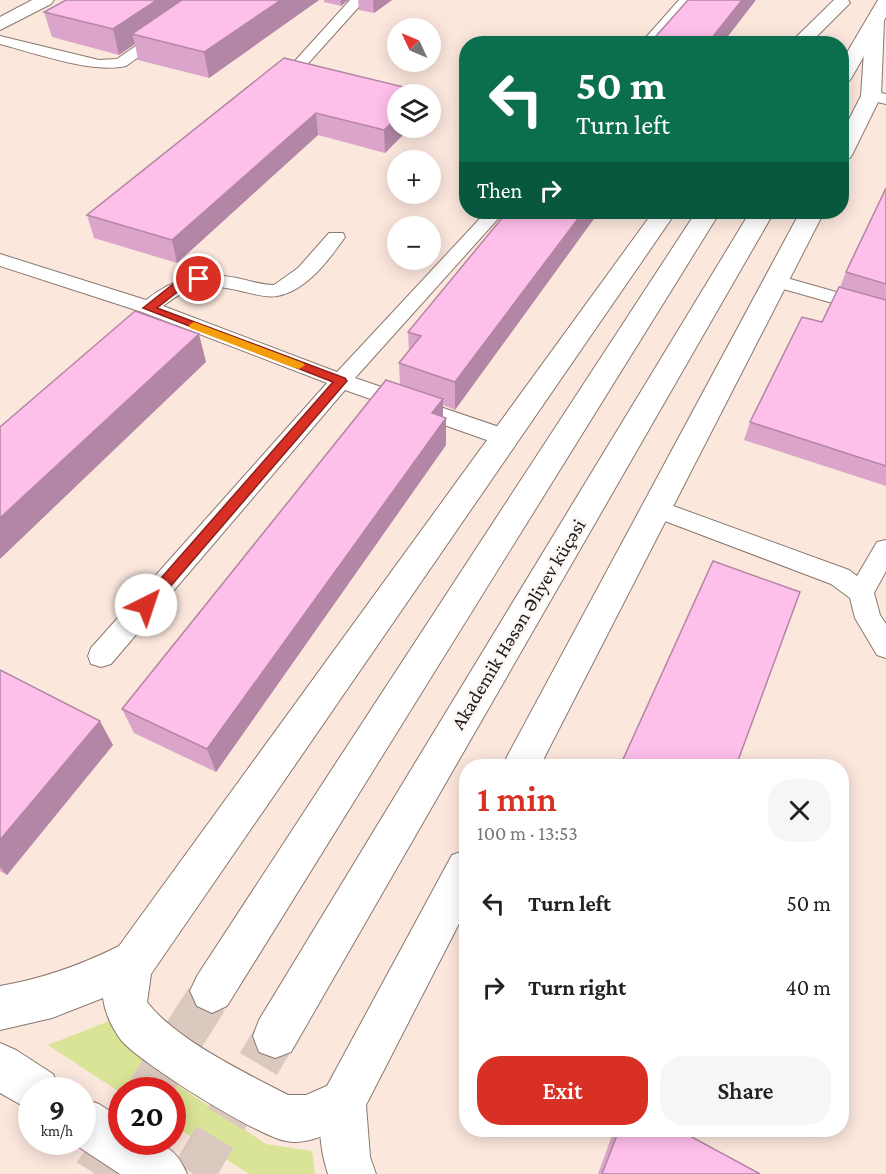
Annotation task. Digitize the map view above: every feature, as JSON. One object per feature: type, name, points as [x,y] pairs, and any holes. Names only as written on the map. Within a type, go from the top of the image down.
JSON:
[{"type":"main road","points":[[0,10],[18,0]]},
{"type":"main road","points":[[0,24],[45,0]]},
{"type":"main road","points":[[806,36],[842,1]]},
{"type":"main road","points":[[820,36],[842,1]]},
{"type":"main road","points":[[849,65],[886,2]]},
{"type":"main road","points":[[849,142],[878,98],[874,21]]},
{"type":"main road","points":[[343,1102],[307,1118],[285,1118],[161,1047],[140,1029],[127,1009],[124,989],[134,961],[659,219]]},
{"type":"main road","points":[[212,992],[704,219]]},
{"type":"main road","name":"Akademik Həsən Əliyev küçəsi","points":[[275,1036],[758,219]]},
{"type":"main road","points":[[525,759],[808,219]]},
{"type":"main road","points":[[352,1174],[346,1157],[343,1102],[459,882]]},
{"type":"main road","points":[[0,1008],[42,1000],[82,986],[134,961]]},
{"type":"main road","points":[[0,1066],[18,1078]]},
{"type":"main road","points":[[96,1130],[163,1174]]},
{"type":"lane","points":[[0,40],[99,64],[121,63],[211,0]]},
{"type":"lane","points":[[299,65],[358,0]]},
{"type":"lane","points":[[654,36],[687,0]]},
{"type":"lane","points":[[101,656],[341,381],[489,219]]},
{"type":"lane","points":[[149,308],[181,284],[199,279],[213,279],[263,290],[280,290],[298,278],[336,237]]},
{"type":"lane","points":[[0,260],[149,308],[341,381],[506,438]]},
{"type":"lane","points":[[776,281],[886,312]]},
{"type":"lane","points":[[657,509],[840,577],[861,592],[868,618],[886,647]]},
{"type":"lane","points":[[861,592],[886,549]]},
{"type":"green space","points":[[114,1019],[147,1065],[165,1077],[108,1077],[108,1084],[48,1045]]},
{"type":"green space","points":[[186,1091],[266,1144],[312,1151],[315,1174],[249,1174],[186,1133]]},
{"type":"building","points":[[66,0],[157,0],[113,29],[44,12]]},
{"type":"building","points":[[182,0],[281,0],[204,52],[132,34]]},
{"type":"building","points":[[688,0],[742,0],[713,36],[656,36]]},
{"type":"building","points":[[284,58],[391,84],[387,84],[387,127],[384,130],[316,113],[172,240],[87,215]]},
{"type":"building","points":[[886,188],[886,284],[846,272]]},
{"type":"building","points":[[501,219],[578,219],[455,382],[399,363],[421,336],[408,332]]},
{"type":"building","points":[[839,287],[886,300],[886,466],[750,422],[802,317],[822,322]]},
{"type":"building","points":[[135,311],[199,334],[0,518],[0,427]]},
{"type":"building","points":[[386,380],[443,399],[432,413],[446,418],[207,749],[122,709]]},
{"type":"building","points":[[713,561],[800,592],[739,759],[623,759]]},
{"type":"building","points":[[0,670],[100,721],[0,840]]},
{"type":"building","points":[[616,1137],[692,1137],[760,1174],[602,1174]]},
{"type":"tunnel","points":[[157,1077],[212,991]]},
{"type":"tunnel","points":[[193,1174],[275,1036]]},
{"type":"tunnel","points":[[95,1174],[108,1154]]},
{"type":"slow traffic","points":[[194,325],[299,365]]},
{"type":"route","points":[[146,605],[341,381],[149,308],[181,284],[199,279]]}]
